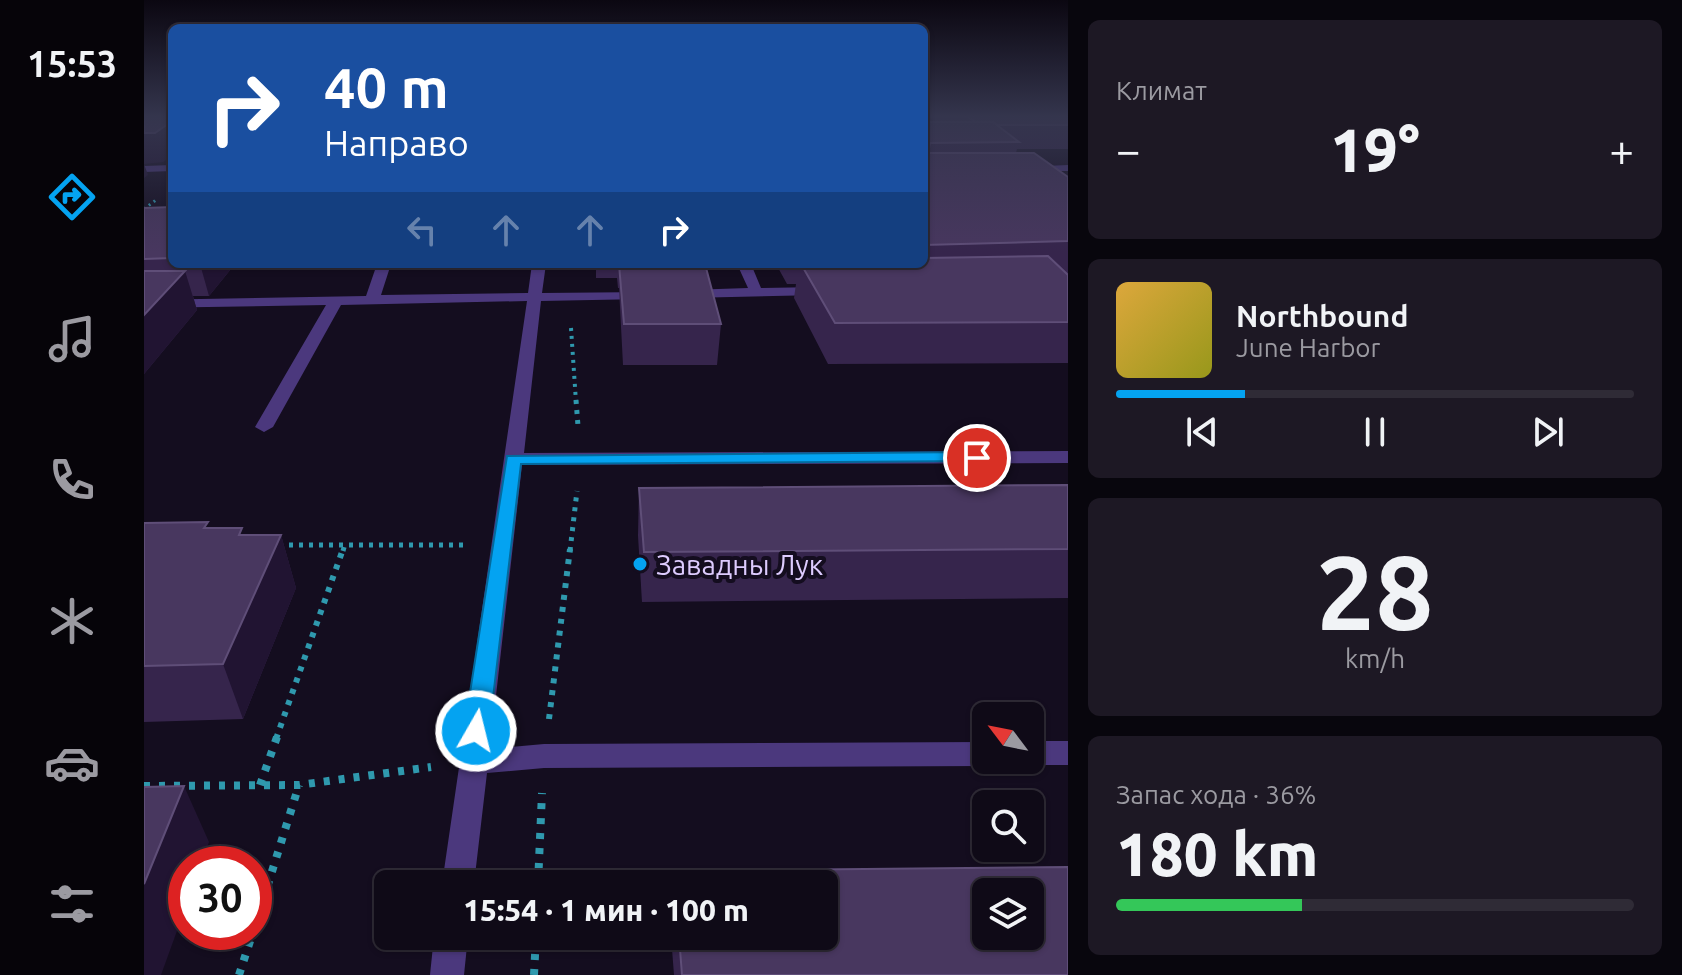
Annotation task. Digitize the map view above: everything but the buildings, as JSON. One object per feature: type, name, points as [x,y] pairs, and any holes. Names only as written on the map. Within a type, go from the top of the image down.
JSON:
[{"type":"street","points":[[144,169],[168,168]]},
{"type":"street","points":[[1025,176],[1040,176],[1049,168],[1068,168]]},
{"type":"street","points":[[372,300],[383,268]]},
{"type":"street","points":[[460,870],[539,268]]},
{"type":"street","points":[[746,268],[756,292]]},
{"type":"street","points":[[144,304],[834,291]]},
{"type":"street","points":[[264,427],[336,300]]},
{"type":"street","points":[[513,459],[1068,457]]},
{"type":"street","points":[[1044,753],[1068,753]]},
{"type":"street","points":[[472,762],[544,756],[972,754]]},
{"type":"street","points":[[447,975],[450,950]]},
{"type":"path","points":[[539,870],[544,756],[581,461],[570,297]]},
{"type":"path","points":[[260,785],[345,544]]},
{"type":"path","points":[[268,545],[502,545]]},
{"type":"path","points":[[144,786],[299,785],[472,762]]},
{"type":"path","points":[[272,872],[299,785]]},
{"type":"path","points":[[239,975],[247,950]]},
{"type":"path","points":[[534,975],[535,950]]},
{"type":"place","name":"Завадны Лук","points":[[640,564]]},
{"type":"route","points":[[476,731],[513,459],[977,458]]}]
